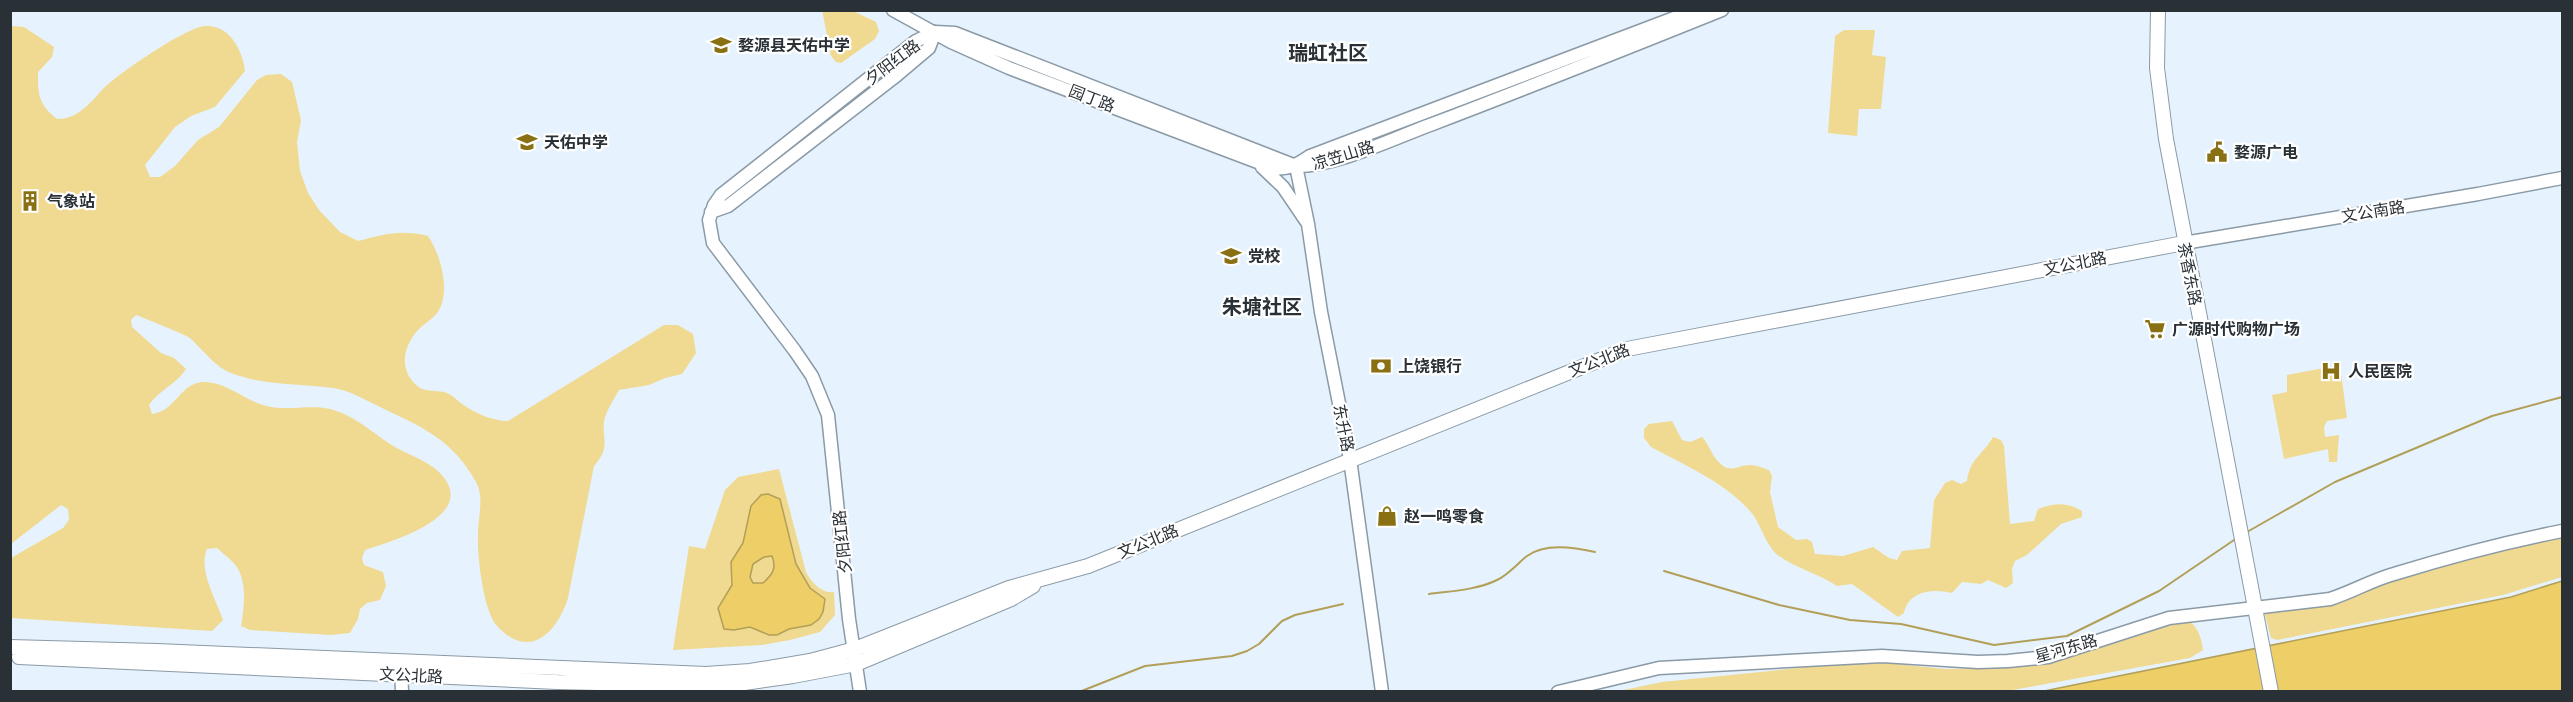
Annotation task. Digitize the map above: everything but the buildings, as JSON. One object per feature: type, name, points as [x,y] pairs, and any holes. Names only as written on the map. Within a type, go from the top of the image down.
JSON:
[{"type":"main road","name":"园丁路","points":[[893,10],[951,42],[1009,68],[1273,168],[1284,169],[1296,166]]},
{"type":"main road","name":"凉笠山路","points":[[1296,166],[1310,156],[1513,81],[1695,10]]},
{"type":"main road","name":"凉笠山路","points":[[1296,166],[1312,166],[1369,148],[1518,92],[1722,10]]},
{"type":"main road","name":"茶香东路","points":[[2158,10],[2158,90],[2184,243],[2271,692]]},
{"type":"main road","points":[[935,32],[955,33],[1296,166]]},
{"type":"main road","name":"夕阳红路","points":[[860,692],[849,619],[828,415],[812,376],[713,243],[709,228],[711,212],[721,195],[916,41],[935,32]]},
{"type":"main road","points":[[1257,162],[1283,187],[1308,224]]},
{"type":"main road","name":"东升路","points":[[1296,166],[1308,224],[1321,312],[1350,459],[1382,692]]},
{"type":"main road","name":"文公南路","points":[[2184,243],[2562,178]]},
{"type":"main road","name":"文公北路","points":[[10,656],[402,668],[706,674],[750,671],[810,661],[855,649],[1009,588],[1088,566],[1627,349],[2184,243]]},
{"type":"main road","name":"星河东路","points":[[1558,692],[1659,668],[1882,656],[1978,662],[2048,657],[2169,618],[2330,599],[2391,575],[2525,538],[2562,531]]},
{"type":"main road","name":"文公北路","points":[[10,647],[402,668],[580,683],[724,686],[856,664],[1011,599],[1044,579]]},
{"type":"main road","points":[[402,668],[402,692]]},
{"type":"shaded area","points":[[822,10],[853,11],[876,22],[879,31],[875,39],[841,63],[836,62],[831,56]]},
{"type":"shaded area","points":[[11,26],[24,27],[54,47],[52,57],[38,72],[38,87],[40,98],[57,119],[67,118],[79,112],[120,75],[187,32],[207,26],[223,30],[229,35],[242,56],[245,71],[215,107],[191,116],[175,127],[145,165],[150,177],[160,177],[175,166],[198,140],[219,127],[257,80],[266,75],[281,74],[292,82],[301,120],[297,142],[300,171],[308,193],[319,210],[340,232],[358,241],[393,233],[419,234],[428,236],[436,252],[444,279],[441,306],[413,336],[405,359],[408,375],[420,388],[447,393],[478,413],[496,420],[508,421],[664,325],[678,325],[693,334],[696,353],[682,374],[649,385],[619,390],[608,409],[604,421],[605,444],[594,466],[568,598],[557,622],[549,631],[531,642],[520,641],[509,636],[492,619],[480,568],[479,490],[458,456],[436,437],[410,421],[346,391],[282,384],[231,373],[214,362],[190,338],[136,315],[131,320],[132,327],[161,353],[174,358],[186,369],[149,405],[152,414],[168,407],[193,384],[202,382],[219,385],[271,407],[330,409],[349,416],[397,448],[435,469],[450,488],[449,502],[441,514],[428,524],[411,533],[365,550],[362,558],[364,565],[383,572],[386,586],[380,600],[367,603],[360,609],[358,619],[350,633],[331,635],[250,630],[241,626],[244,597],[241,575],[234,563],[217,548],[207,549],[205,557],[206,575],[223,620],[212,631],[11,618],[11,558],[63,528],[69,520],[68,509],[61,505],[11,544]]},
{"type":"shaded area","points":[[1844,30],[1875,30],[1872,55],[1886,57],[1881,109],[1859,109],[1857,136],[1828,133],[1835,36]]},
{"type":"shaded area","points":[[2340,365],[2347,418],[2327,421],[2324,427],[2325,437],[2339,435],[2337,462],[2329,462],[2328,449],[2284,459],[2272,395],[2287,392],[2287,375]]},
{"type":"shaded area","points":[[1672,421],[1682,440],[1690,442],[1702,437],[1716,459],[1725,467],[1732,469],[1752,465],[1769,470],[1772,476],[1770,492],[1778,527],[1796,540],[1807,539],[1812,542],[1815,554],[1843,556],[1873,547],[1889,558],[1897,560],[1902,551],[1930,548],[1934,500],[1945,483],[1952,480],[1961,484],[1967,481],[1971,467],[1993,437],[2001,440],[2004,446],[2010,524],[2034,521],[2038,509],[2055,505],[2076,508],[2082,511],[2082,517],[2061,524],[2027,555],[2015,561],[2012,569],[2013,583],[2006,588],[1988,580],[1981,584],[1962,582],[1952,593],[1930,591],[1916,596],[1906,606],[1904,613],[1898,617],[1852,584],[1837,586],[1779,556],[1770,546],[1753,515],[1739,500],[1703,474],[1651,447],[1644,438],[1644,429],[1649,424]]},
{"type":"shaded area","points":[[779,469],[806,572],[817,586],[825,591],[834,592],[835,615],[820,632],[790,640],[762,645],[673,650],[689,546],[705,549],[725,490],[738,477]]},
{"type":"shaded area","points":[[768,494],[780,499],[796,564],[810,588],[825,599],[823,612],[819,619],[811,625],[789,629],[777,635],[769,635],[750,627],[724,629],[718,608],[732,585],[731,562],[743,543],[751,506],[761,495]],"holes":[[[772,556],[774,568],[769,577],[763,583],[753,583],[750,577],[753,564],[764,557]]]},
{"type":"shaded area","points":[[2562,535],[2562,577],[2503,595],[2277,640],[2271,638],[2264,611]]},
{"type":"shaded area","points":[[2562,581],[2562,691],[2039,692],[2511,597]]},
{"type":"shaded area","points":[[2185,618],[2198,632],[2203,650],[2190,658],[2007,691],[1614,692],[1662,682],[1867,661],[1945,669],[1994,668],[2045,662]]},
{"type":"waterway","points":[[2247,532],[2335,482],[2492,416],[2562,397]]},
{"type":"waterway","points":[[1664,571],[1779,605],[1850,620],[1901,624],[1994,645],[2067,636],[2159,591],[2237,538]]},
{"type":"waterway","points":[[1429,594],[1464,590],[1497,580],[1527,556],[1542,549],[1569,548],[1595,552]]},
{"type":"waterway","points":[[1079,692],[1145,666],[1232,656],[1259,644],[1282,621],[1295,615],[1343,604]]},
{"type":"place","name":"婺源县天佑中学","points":[[721,45]]},
{"type":"place","name":"天佑中学","points":[[527,142]]},
{"type":"place","name":"婺源广电","points":[[2217,152]]},
{"type":"place","name":"气象站","points":[[30,201]]},
{"type":"place","name":"党校","points":[[1231,256]]},
{"type":"place","name":"广源时代购物广场","points":[[2155,329]]},
{"type":"place","name":"上饶银行","points":[[1381,366]]},
{"type":"place","name":"人民医院","points":[[2331,371]]},
{"type":"place","name":"赵一鸣零食","points":[[1387,516]]},
{"type":"district","name":"瑞虹社区","points":[[1328,53]]},
{"type":"district","name":"朱塘社区","points":[[1262,307]]}]
